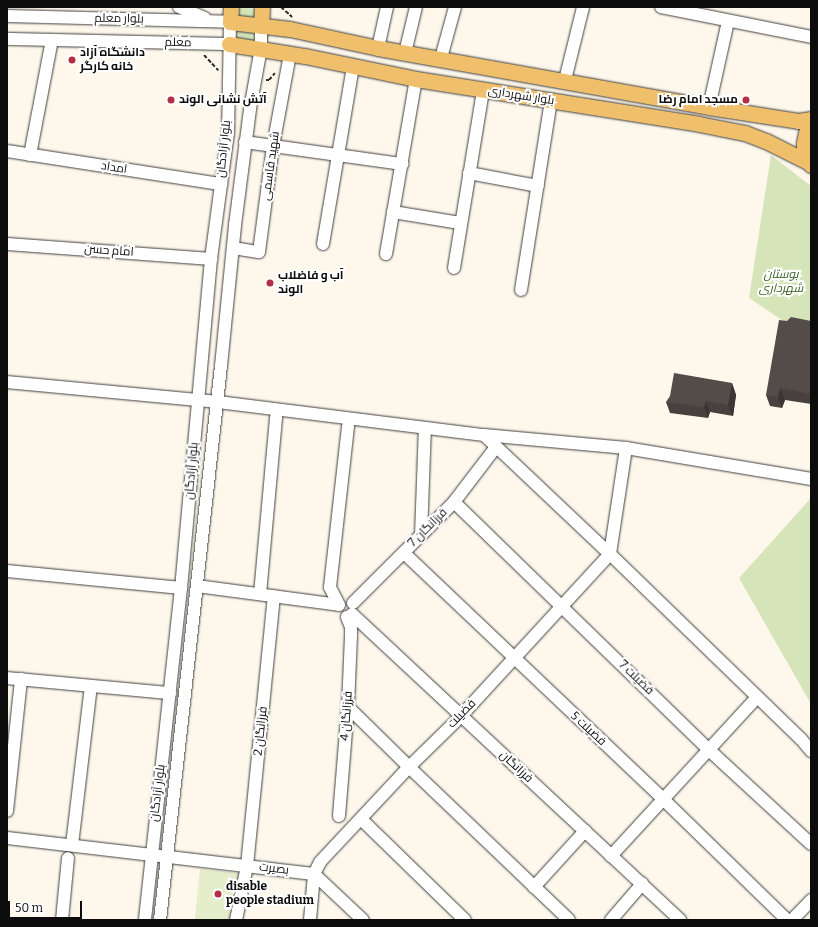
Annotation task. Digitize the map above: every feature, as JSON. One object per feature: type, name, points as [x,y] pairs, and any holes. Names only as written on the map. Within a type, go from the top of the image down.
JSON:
[{"type":"main road","points":[[261,26],[262,7]]},
{"type":"main road","name":"بلوار شهرداری","points":[[230,14],[261,26],[290,29],[405,53],[565,80],[709,107],[798,121],[811,119]]},
{"type":"main road","name":"بلوار شهرداری","points":[[229,44],[261,48],[416,79],[745,133],[766,141],[809,164]]},
{"type":"main road","points":[[809,164],[804,153],[804,143],[806,133],[811,126]]},
{"type":"street","points":[[178,7],[212,20]]},
{"type":"street","points":[[378,48],[387,7]]},
{"type":"street","points":[[405,53],[416,7]]},
{"type":"street","points":[[441,58],[455,7]]},
{"type":"street","points":[[565,80],[583,7]]},
{"type":"street","points":[[661,7],[716,12],[728,21],[811,37]]},
{"type":"street","name":"بلوار معلم","points":[[7,16],[212,20],[230,14]]},
{"type":"street","name":"بلوار آزادگان","points":[[145,920],[181,588],[211,259],[228,133],[230,14]]},
{"type":"street","points":[[709,107],[728,21]]},
{"type":"street","name":"بلوار آزادگان","points":[[160,920],[218,402],[233,248],[245,142],[261,48],[261,26]]},
{"type":"street","name":"معلم","points":[[7,39],[229,44]]},
{"type":"street","points":[[30,155],[52,40]]},
{"type":"street","name":"شهید قاسمی","points":[[233,248],[259,252],[273,146],[290,54]]},
{"type":"street","points":[[323,244],[353,66]]},
{"type":"street","points":[[386,254],[416,79]]},
{"type":"street","points":[[454,268],[482,90]]},
{"type":"street","points":[[521,290],[552,101]]},
{"type":"street","points":[[245,142],[402,164]]},
{"type":"street","name":"امداد","points":[[7,151],[221,184]]},
{"type":"street","points":[[469,173],[538,186]]},
{"type":"street","points":[[393,212],[460,223]]},
{"type":"street","name":"امام حسن","points":[[7,244],[211,259]]},
{"type":"street","points":[[7,382],[218,402],[484,435],[626,448],[811,479]]},
{"type":"street","points":[[260,594],[276,417]]},
{"type":"street","points":[[339,606],[330,587],[348,426]]},
{"type":"street","points":[[421,535],[425,428]]},
{"type":"street","points":[[484,435],[610,554],[811,751]]},
{"type":"street","name":"فرزانگان 7","points":[[351,611],[421,535],[454,502],[496,447]]},
{"type":"street","points":[[610,554],[626,448]]},
{"type":"street","name":"فضیلت 7","points":[[454,502],[708,749],[811,844]]},
{"type":"street","name":"فضیلت 5","points":[[404,553],[513,659],[663,799],[787,920]]},
{"type":"street","name":"فضیلت","points":[[314,874],[320,862],[408,767],[461,716],[563,607],[610,554]]},
{"type":"street","points":[[7,571],[181,588]]},
{"type":"street","points":[[197,586],[339,606]]},
{"type":"street","name":"فرزانگان 2","points":[[236,920],[247,866],[274,596]]},
{"type":"street","points":[[339,606],[342,601],[348,600],[351,611]]},
{"type":"street","name":"فرزانگان 4","points":[[338,816],[348,707],[351,611]]},
{"type":"street","name":"فرزانگان","points":[[351,611],[461,716],[680,920]]},
{"type":"street","points":[[7,678],[170,693]]},
{"type":"street","points":[[7,811],[21,679]]},
{"type":"street","points":[[72,845],[91,686]]},
{"type":"street","points":[[611,856],[757,697]]},
{"type":"street","points":[[348,707],[408,767],[534,887],[561,917]]},
{"type":"street","points":[[361,819],[465,920]]},
{"type":"street","points":[[534,887],[585,831]]},
{"type":"street","name":"بصیرت","points":[[7,838],[314,874]]},
{"type":"street","points":[[62,920],[68,858]]},
{"type":"street","points":[[310,920],[314,874]]},
{"type":"street","points":[[314,874],[363,920]]},
{"type":"street","points":[[611,920],[642,884]]},
{"type":"street","points":[[792,920],[811,900]]},
{"type":"green space","points":[[241,7],[257,9],[270,27],[270,35],[263,48],[225,38],[224,23],[234,10]]},
{"type":"green space","name":"بوستان شهرداری","points":[[771,155],[811,186],[811,330],[788,324],[749,298]]},
{"type":"green space","points":[[811,498],[811,704],[739,578]]},
{"type":"green space","name":"disable people stadium","points":[[200,869],[241,873],[236,920],[195,920]]},
{"type":"building","points":[[791,317],[811,321],[811,394],[780,388],[778,397],[766,395],[779,320],[787,321]]},
{"type":"building","points":[[674,373],[732,383],[728,405],[706,401],[704,407],[666,402],[670,396]]},
{"type":"place","name":"دانشگاه آزاد خانه کارگر","points":[[72,60]]},
{"type":"place","name":"آتش نشانی الوند","points":[[171,100]]},
{"type":"place","name":"مسجد امام رضا","points":[[746,100]]},
{"type":"place","name":"آب و فاضلاب الوند","points":[[270,283]]},
{"type":"place","name":"disable people stadium","points":[[218,894]]}]
